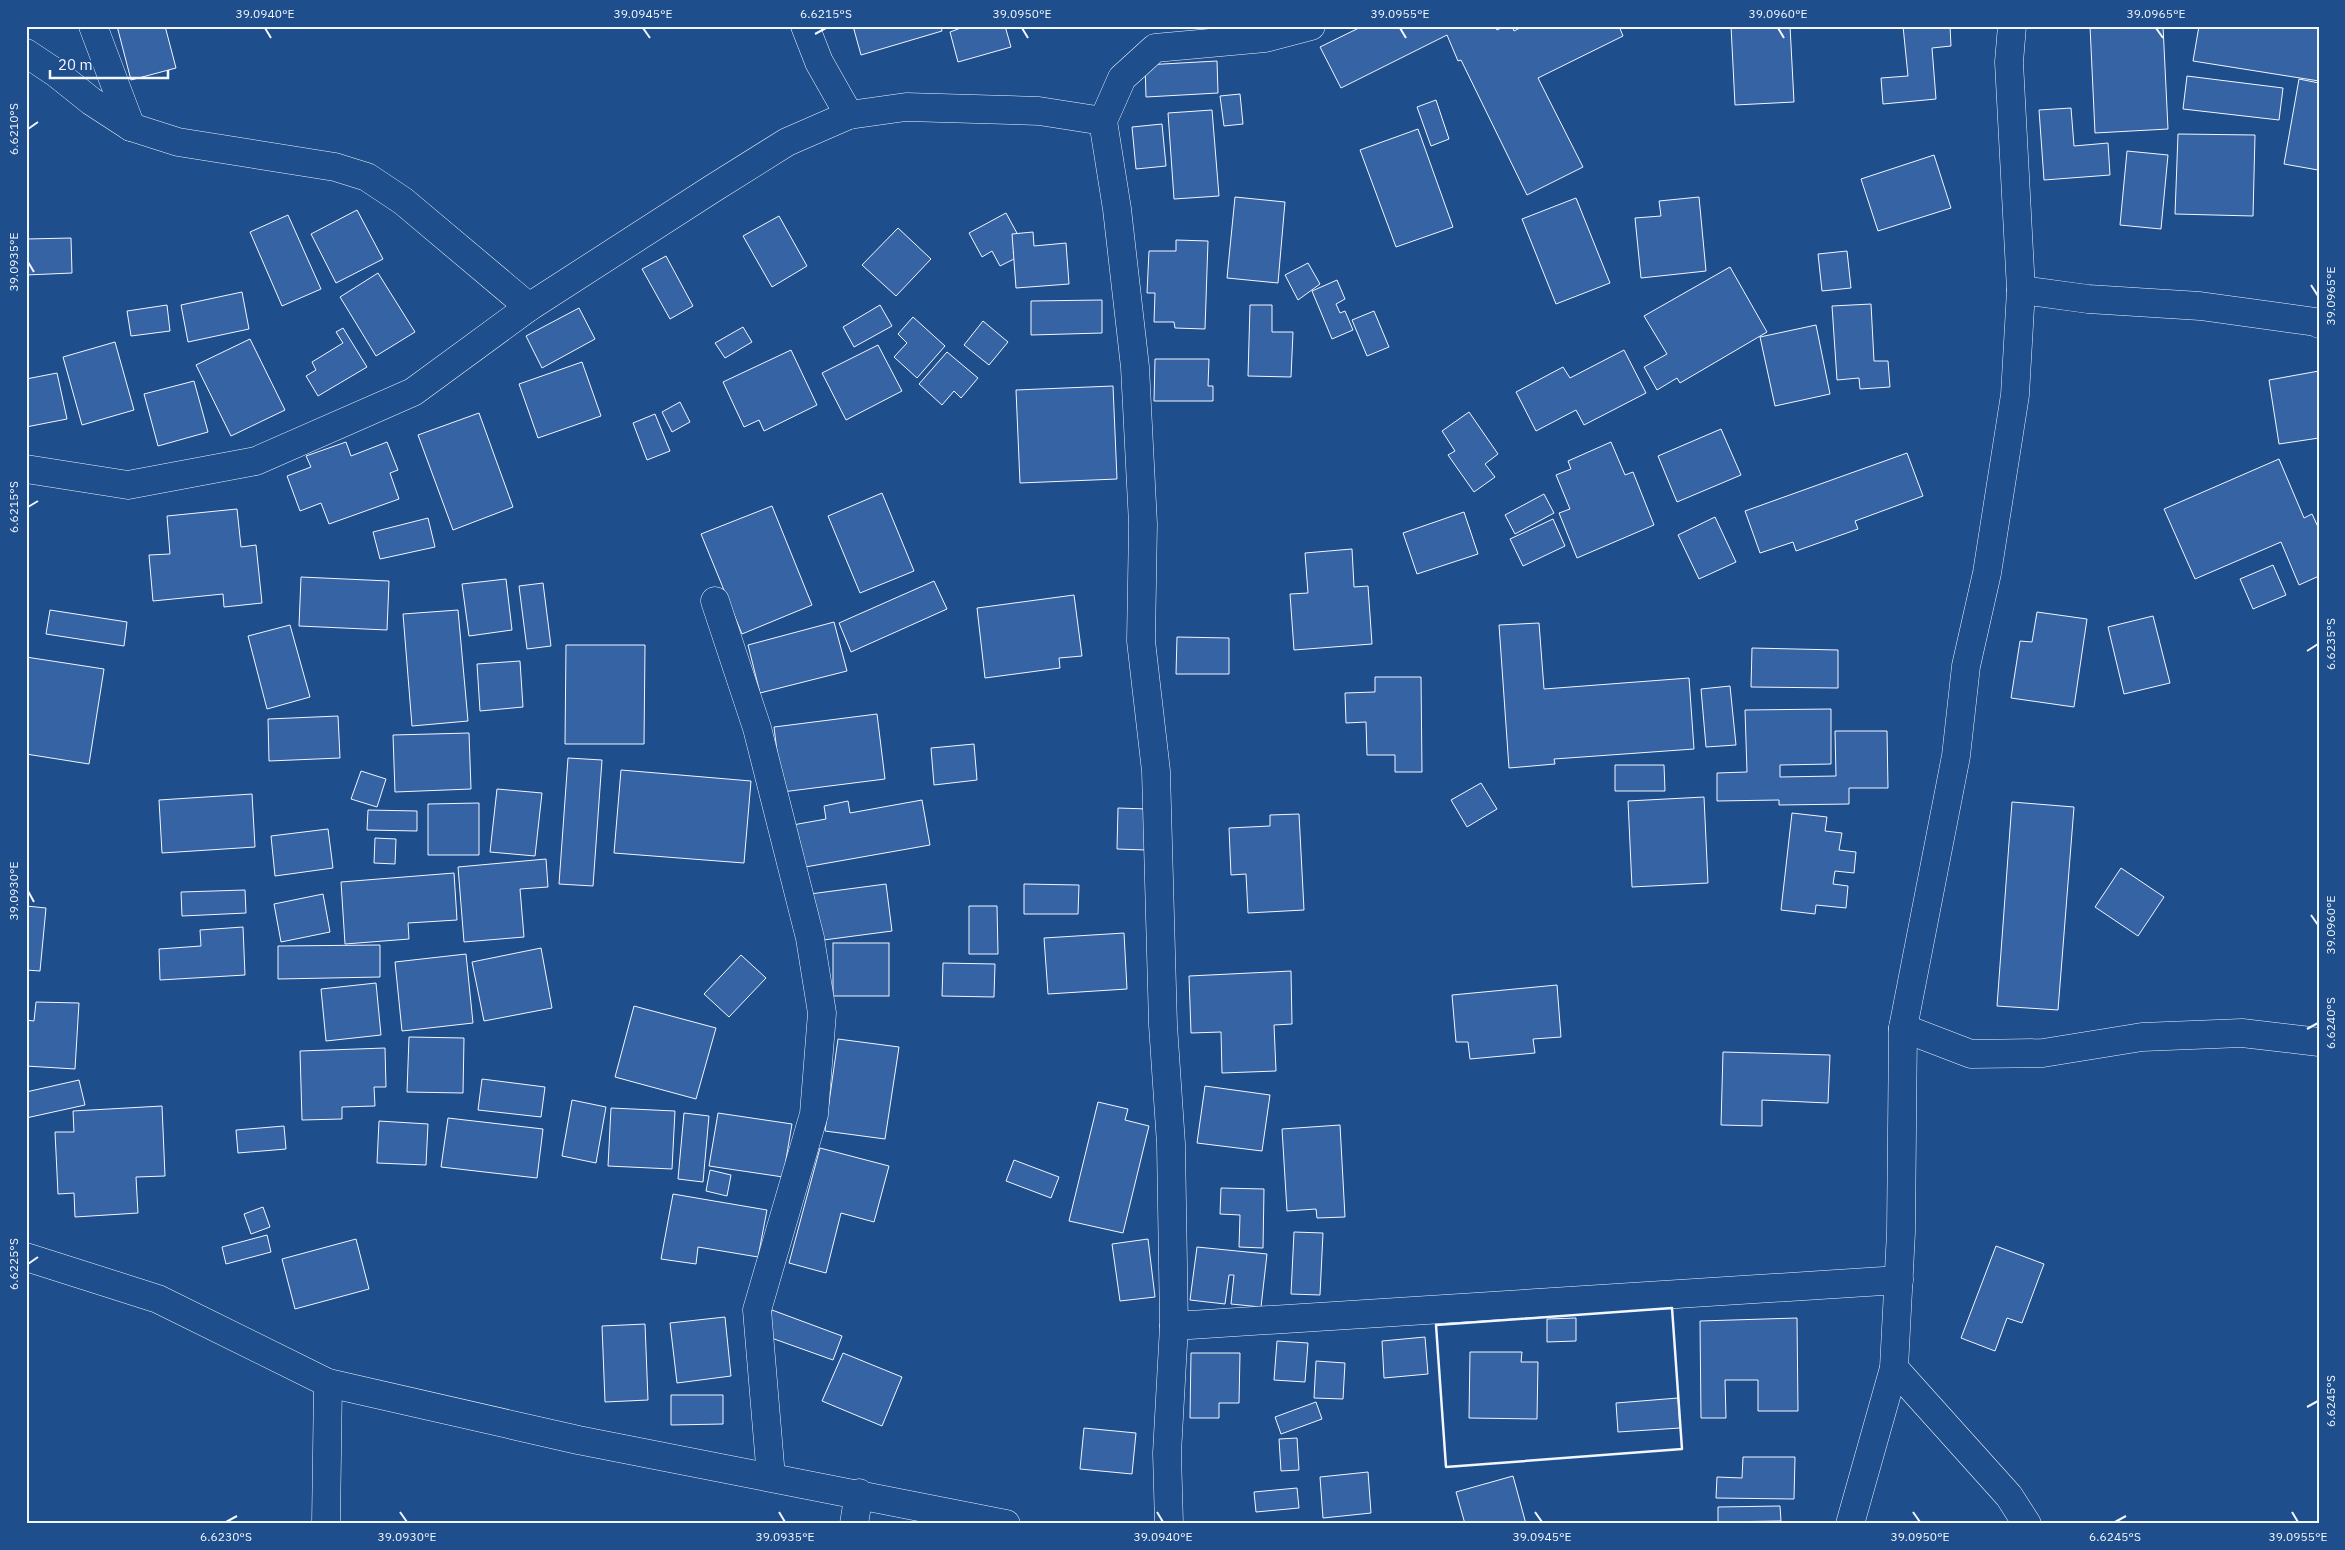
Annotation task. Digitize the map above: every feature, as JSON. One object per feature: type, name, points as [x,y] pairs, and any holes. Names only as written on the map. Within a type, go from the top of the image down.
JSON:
[{"type":"street","points":[[93,26],[131,126]]},
{"type":"street","points":[[805,26],[819,62],[849,115]]},
{"type":"street","points":[[1168,1524],[1167,1454],[1174,1326],[1171,1144],[1163,1025],[1156,771],[1141,641],[1143,524],[1135,367],[1118,209],[1103,121],[1122,78],[1155,48],[1265,38],[1312,26]]},
{"type":"street","points":[[1850,1524],[1894,1368],[1899,1280],[1903,1028],[1956,756],[1966,666],[1990,554],[2015,395],[2021,290],[2009,62],[2012,26]]},
{"type":"street","points":[[26,53],[56,73],[91,101],[131,126],[178,142],[335,167],[368,176],[403,202],[529,308]]},
{"type":"street","points":[[26,469],[128,485],[256,461],[413,392],[529,308],[787,142],[849,115],[906,107],[1039,111],[1103,121]]},
{"type":"street","points":[[2021,290],[2088,298],[2200,306],[2316,322],[2319,324]]},
{"type":"street","points":[[715,601],[757,728],[810,938],[822,1013],[814,1114],[757,1310],[771,1477]]},
{"type":"street","points":[[1903,1028],[1971,1054],[2043,1053],[2142,1037],[2242,1033],[2319,1042]]},
{"type":"street","points":[[26,1257],[158,1299],[328,1383],[578,1440],[859,1493],[1006,1524]]},
{"type":"street","points":[[1174,1326],[1899,1280]]},
{"type":"street","points":[[1894,1368],[2008,1496],[2027,1524]]},
{"type":"street","points":[[326,1524],[328,1383]]},
{"type":"street","points":[[854,1524],[859,1493]]},
{"type":"building","points":[[117,26],[165,26],[176,68],[131,80]]},
{"type":"building","points":[[853,26],[941,26],[942,31],[861,55]]},
{"type":"building","points":[[966,26],[1005,26],[1011,47],[958,62],[950,32]]},
{"type":"building","points":[[1363,26],[1495,26],[1497,30],[1505,26],[1512,26],[1514,31],[1524,26],[1619,26],[1623,36],[1538,78],[1583,167],[1527,195],[1461,60],[1458,61],[1447,35],[1341,88],[1320,47]]},
{"type":"building","points":[[1731,26],[1790,26],[1794,102],[1735,105]]},
{"type":"building","points":[[1903,26],[1950,26],[1951,46],[1932,48],[1936,99],[1883,104],[1881,78],[1908,76]]},
{"type":"building","points":[[2090,26],[2163,26],[2168,129],[2095,133]]},
{"type":"building","points":[[2199,26],[2319,26],[2319,81],[2193,61]]},
{"type":"building","points":[[1217,61],[1218,93],[1146,97],[1145,65]]},
{"type":"building","points":[[2187,76],[2283,88],[2279,120],[2183,109]]},
{"type":"building","points":[[2299,79],[2319,83],[2318,170],[2284,164]]},
{"type":"building","points":[[1240,94],[1243,124],[1224,126],[1220,96]]},
{"type":"building","points":[[1436,100],[1449,139],[1431,146],[1417,107]]},
{"type":"building","points":[[2071,108],[2074,146],[2108,143],[2110,175],[2044,180],[2039,110]]},
{"type":"building","points":[[1212,110],[1219,196],[1174,199],[1168,113]]},
{"type":"building","points":[[1162,124],[1166,166],[1136,169],[1132,127]]},
{"type":"building","points":[[1418,129],[1453,227],[1396,247],[1360,150]]},
{"type":"building","points":[[2178,134],[2255,135],[2253,216],[2175,214]]},
{"type":"building","points":[[2127,151],[2168,155],[2161,229],[2120,225]]},
{"type":"building","points":[[1934,155],[1951,208],[1878,231],[1861,179]]},
{"type":"building","points":[[1235,197],[1285,202],[1278,283],[1227,278]]},
{"type":"building","points":[[1699,197],[1706,271],[1641,278],[1635,218],[1661,216],[1659,201]]},
{"type":"building","points":[[1576,198],[1610,283],[1556,304],[1522,219]]},
{"type":"building","points":[[357,210],[383,259],[336,283],[311,234]]},
{"type":"building","points":[[1006,213],[1024,246],[1013,252],[1016,258],[1000,266],[992,251],[982,257],[969,233]]},
{"type":"building","points":[[288,215],[321,289],[282,306],[250,232]]},
{"type":"building","points":[[779,216],[807,266],[772,287],[743,236]]},
{"type":"building","points":[[898,228],[931,259],[896,296],[862,265]]},
{"type":"building","points":[[1033,232],[1034,246],[1066,243],[1069,284],[1016,288],[1012,234]]},
{"type":"building","points":[[71,238],[72,273],[26,275],[26,239]]},
{"type":"building","points":[[1176,240],[1208,241],[1205,329],[1175,328],[1174,322],[1154,322],[1155,293],[1147,293],[1149,251],[1176,251]]},
{"type":"building","points":[[1847,251],[1851,288],[1822,291],[1818,254]]},
{"type":"building","points":[[666,256],[693,306],[670,319],[642,269]]},
{"type":"building","points":[[1308,263],[1320,284],[1298,300],[1285,275]]},
{"type":"building","points":[[1730,267],[1767,332],[1680,383],[1677,378],[1657,390],[1644,367],[1667,354],[1644,316]]},
{"type":"building","points":[[378,273],[415,332],[376,356],[340,297]]},
{"type":"building","points":[[1337,280],[1345,299],[1336,304],[1340,313],[1345,311],[1353,330],[1332,339],[1312,291]]},
{"type":"building","points":[[242,292],[249,329],[188,342],[181,305]]},
{"type":"building","points":[[1102,300],[1102,333],[1031,335],[1031,301]]},
{"type":"building","points":[[1871,304],[1874,361],[1888,361],[1890,387],[1860,389],[1859,378],[1837,380],[1832,306]]},
{"type":"building","points":[[167,305],[170,331],[131,336],[127,311]]},
{"type":"building","points":[[880,305],[892,326],[854,347],[843,327]]},
{"type":"building","points":[[1250,305],[1272,305],[1272,332],[1293,332],[1291,377],[1248,376]]},
{"type":"building","points":[[579,308],[595,339],[542,368],[526,336]]},
{"type":"building","points":[[1374,311],[1389,347],[1367,356],[1352,320]]},
{"type":"building","points":[[913,317],[945,346],[917,378],[894,357],[907,343],[898,334]]},
{"type":"building","points":[[983,321],[1008,342],[989,365],[964,345]]},
{"type":"building","points":[[1816,325],[1830,394],[1775,406],[1760,337]]},
{"type":"building","points":[[743,327],[752,342],[725,358],[715,343]]},
{"type":"building","points":[[343,328],[367,367],[318,396],[306,376],[316,370],[312,362],[343,343],[336,332]]},
{"type":"building","points":[[250,339],[285,410],[231,436],[196,365]]},
{"type":"building","points":[[115,342],[134,410],[82,425],[63,357]]},
{"type":"building","points":[[878,345],[902,391],[846,420],[822,373]]},
{"type":"building","points":[[791,350],[817,405],[764,431],[759,420],[744,427],[723,382]]},
{"type":"building","points":[[1624,350],[1646,393],[1584,425],[1576,410],[1536,431],[1516,392],[1563,367],[1570,378]]},
{"type":"building","points":[[947,352],[978,378],[961,398],[954,391],[942,405],[919,384]]},
{"type":"building","points":[[1155,359],[1209,359],[1208,386],[1213,386],[1213,401],[1154,401]]},
{"type":"building","points":[[582,362],[601,416],[538,438],[519,384]]},
{"type":"building","points":[[2319,371],[2319,438],[2279,444],[2269,380]]},
{"type":"building","points":[[57,373],[67,419],[26,427],[26,379]]},
{"type":"building","points":[[194,381],[208,432],[158,446],[144,394]]},
{"type":"building","points":[[1113,386],[1117,479],[1020,483],[1016,390]]},
{"type":"building","points":[[680,402],[690,422],[672,432],[662,412]]},
{"type":"building","points":[[1469,412],[1498,454],[1485,464],[1495,477],[1474,492],[1448,455],[1455,451],[1442,431]]},
{"type":"building","points":[[479,413],[513,507],[453,530],[418,435]]},
{"type":"building","points":[[655,414],[670,451],[647,460],[633,423]]},
{"type":"building","points":[[1721,429],[1741,475],[1677,502],[1658,456]]},
{"type":"building","points":[[346,442],[351,456],[387,442],[398,470],[390,473],[399,499],[329,524],[321,503],[300,511],[287,476],[311,467],[306,456]]},
{"type":"building","points":[[1611,442],[1625,475],[1633,472],[1654,525],[1577,558],[1559,513],[1570,509],[1556,475],[1571,469],[1568,461]]},
{"type":"building","points":[[1907,453],[1923,496],[1855,521],[1858,529],[1796,551],[1793,542],[1760,553],[1745,511]]},
{"type":"building","points":[[2279,459],[2304,518],[2312,514],[2319,529],[2319,576],[2299,585],[2281,542],[2195,579],[2164,509]]},
{"type":"building","points":[[882,493],[914,571],[860,593],[828,516]]},
{"type":"building","points":[[1544,494],[1554,513],[1515,534],[1505,515]]},
{"type":"building","points":[[772,506],[812,605],[742,634],[701,534]]},
{"type":"building","points":[[237,509],[241,547],[256,545],[262,603],[224,607],[223,594],[153,601],[149,555],[170,554],[167,516]]},
{"type":"building","points":[[1464,512],[1478,554],[1417,574],[1403,533]]},
{"type":"building","points":[[1715,517],[1736,562],[1699,579],[1678,535]]},
{"type":"building","points":[[428,518],[435,547],[380,559],[373,532]]},
{"type":"building","points":[[1553,519],[1565,546],[1523,566],[1510,539]]},
{"type":"building","points":[[1352,549],[1354,587],[1368,586],[1372,644],[1294,650],[1290,594],[1308,593],[1305,553]]},
{"type":"building","points":[[2273,565],[2286,595],[2253,609],[2240,579]]},
{"type":"building","points":[[301,577],[389,581],[387,630],[299,626]]},
{"type":"building","points":[[506,579],[512,630],[469,636],[462,584]]},
{"type":"building","points":[[934,581],[947,609],[851,652],[839,623]]},
{"type":"building","points":[[543,583],[551,646],[527,649],[519,586]]},
{"type":"building","points":[[1074,595],[1082,656],[1059,658],[1060,668],[985,678],[977,608]]},
{"type":"building","points":[[50,610],[127,622],[124,646],[46,634]]},
{"type":"building","points":[[458,610],[468,721],[412,726],[403,614]]},
{"type":"building","points":[[2037,612],[2087,619],[2074,707],[2011,698],[2020,641],[2032,642]]},
{"type":"building","points":[[2153,616],[2170,683],[2124,694],[2108,627]]},
{"type":"building","points":[[834,622],[847,671],[760,693],[748,645]]},
{"type":"building","points":[[1539,623],[1544,689],[1689,678],[1694,749],[1554,759],[1555,764],[1509,768],[1499,625]]},
{"type":"building","points":[[290,625],[310,697],[267,709],[248,636]]},
{"type":"building","points":[[1177,637],[1229,638],[1229,674],[1176,674]]},
{"type":"building","points":[[566,645],[645,645],[644,744],[565,744]]},
{"type":"building","points":[[1752,648],[1838,650],[1838,688],[1751,687]]},
{"type":"building","points":[[26,657],[104,669],[89,764],[26,754]]},
{"type":"building","points":[[520,661],[523,707],[480,711],[477,664]]},
{"type":"building","points":[[1375,677],[1421,677],[1422,772],[1395,772],[1395,755],[1367,755],[1366,722],[1346,723],[1345,693],[1375,692]]},
{"type":"building","points":[[1730,686],[1736,745],[1706,747],[1701,689]]},
{"type":"building","points":[[1831,709],[1831,764],[1780,765],[1780,777],[1836,776],[1835,731],[1887,731],[1888,788],[1849,788],[1849,804],[1779,805],[1779,800],[1717,801],[1717,773],[1747,772],[1745,710]]},
{"type":"building","points":[[877,714],[885,779],[782,792],[774,727]]},
{"type":"building","points":[[338,716],[340,758],[269,761],[268,719]]},
{"type":"building","points":[[469,733],[471,789],[395,792],[393,735]]},
{"type":"building","points":[[974,744],[977,780],[934,785],[931,748]]},
{"type":"building","points":[[568,758],[602,760],[593,886],[559,884]]},
{"type":"building","points":[[1615,765],[1664,765],[1665,791],[1615,791]]},
{"type":"building","points":[[621,770],[751,781],[744,863],[614,853]]},
{"type":"building","points":[[361,771],[386,779],[377,807],[351,799]]},
{"type":"building","points":[[1481,783],[1497,809],[1467,827],[1451,800]]},
{"type":"building","points":[[497,789],[542,793],[535,856],[490,852]]},
{"type":"building","points":[[252,794],[255,847],[162,853],[159,800]]},
{"type":"building","points":[[1704,797],[1708,883],[1632,887],[1628,801]]},
{"type":"building","points":[[922,800],[930,845],[794,869],[787,826],[826,819],[824,806],[848,801],[850,813]]},
{"type":"building","points":[[2012,802],[2074,807],[2058,1010],[1997,1006]]},
{"type":"building","points":[[479,803],[479,855],[428,855],[428,804]]},
{"type":"building","points":[[1118,808],[1148,809],[1147,850],[1117,849]]},
{"type":"building","points":[[368,810],[417,811],[417,831],[367,830]]},
{"type":"building","points":[[1792,813],[1827,817],[1825,831],[1842,833],[1839,850],[1856,852],[1854,873],[1835,871],[1833,884],[1848,886],[1846,908],[1816,905],[1815,914],[1781,910]]},
{"type":"building","points":[[1299,814],[1304,910],[1248,913],[1246,874],[1231,875],[1229,828],[1270,826],[1270,815]]},
{"type":"building","points":[[328,829],[333,868],[275,876],[271,836]]},
{"type":"building","points":[[375,838],[396,839],[395,864],[374,863]]},
{"type":"building","points":[[546,859],[548,887],[520,889],[524,937],[464,942],[458,867]]},
{"type":"building","points":[[2121,868],[2164,897],[2138,936],[2095,907]]},
{"type":"building","points":[[454,873],[457,920],[408,923],[409,939],[345,944],[341,882]]},
{"type":"building","points":[[886,884],[892,931],[816,941],[810,894]]},
{"type":"building","points":[[1024,884],[1079,885],[1078,914],[1024,914]]},
{"type":"building","points":[[245,890],[246,913],[182,916],[181,892]]},
{"type":"building","points":[[323,894],[330,932],[281,942],[274,904]]},
{"type":"building","points":[[26,906],[46,908],[40,971],[26,970]]},
{"type":"building","points":[[969,906],[997,906],[998,954],[969,954]]},
{"type":"building","points":[[243,927],[245,975],[160,980],[159,949],[201,946],[200,930]]},
{"type":"building","points":[[1124,933],[1127,989],[1048,994],[1044,938]]},
{"type":"building","points":[[833,943],[889,943],[889,996],[833,996]]},
{"type":"building","points":[[380,945],[380,977],[278,979],[278,946]]},
{"type":"building","points":[[541,948],[552,1008],[484,1021],[472,962]]},
{"type":"building","points":[[466,954],[473,1023],[402,1031],[395,962]]},
{"type":"building","points":[[741,955],[766,978],[729,1017],[704,994]]},
{"type":"building","points":[[943,963],[995,964],[994,997],[942,996]]},
{"type":"building","points":[[1291,971],[1292,1024],[1274,1025],[1276,1071],[1222,1073],[1221,1032],[1191,1033],[1189,976]]},
{"type":"building","points":[[376,983],[381,1035],[326,1041],[321,989]]},
{"type":"building","points":[[1557,985],[1561,1037],[1533,1039],[1535,1053],[1470,1059],[1468,1042],[1456,1042],[1452,995]]},
{"type":"building","points":[[36,1002],[79,1003],[75,1069],[26,1066],[26,1020],[34,1021]]},
{"type":"building","points":[[634,1006],[716,1028],[696,1099],[615,1077]]},
{"type":"building","points":[[409,1037],[464,1038],[463,1093],[407,1092]]},
{"type":"building","points":[[838,1039],[899,1047],[885,1139],[825,1131]]},
{"type":"building","points":[[385,1048],[386,1087],[374,1087],[375,1106],[342,1107],[342,1119],[302,1120],[300,1051]]},
{"type":"building","points":[[1723,1052],[1830,1055],[1828,1103],[1762,1100],[1762,1126],[1721,1125]]},
{"type":"building","points":[[482,1079],[545,1087],[541,1117],[478,1110]]},
{"type":"building","points":[[79,1080],[85,1105],[26,1118],[26,1092]]},
{"type":"building","points":[[1205,1086],[1270,1095],[1262,1151],[1197,1143]]},
{"type":"building","points":[[572,1100],[606,1107],[596,1163],[562,1156]]},
{"type":"building","points":[[1098,1102],[1128,1109],[1125,1120],[1149,1126],[1123,1233],[1069,1221]]},
{"type":"building","points":[[162,1106],[165,1176],[136,1177],[138,1213],[75,1217],[74,1193],[58,1194],[55,1132],[74,1132],[73,1111]]},
{"type":"building","points":[[611,1108],[675,1111],[672,1169],[608,1166]]},
{"type":"building","points":[[684,1113],[709,1116],[703,1182],[678,1179]]},
{"type":"building","points":[[718,1113],[792,1124],[783,1177],[709,1166]]},
{"type":"building","points":[[448,1118],[543,1129],[537,1178],[441,1167]]},
{"type":"building","points":[[379,1121],[428,1124],[426,1165],[377,1163]]},
{"type":"building","points":[[1340,1125],[1345,1217],[1317,1218],[1316,1209],[1287,1211],[1282,1129]]},
{"type":"building","points":[[284,1126],[286,1149],[238,1153],[236,1130]]},
{"type":"building","points":[[820,1148],[889,1166],[874,1222],[841,1213],[826,1273],[789,1263]]},
{"type":"building","points":[[1014,1160],[1059,1177],[1051,1198],[1006,1181]]},
{"type":"building","points":[[710,1170],[731,1175],[727,1196],[706,1191]]},
{"type":"building","points":[[1221,1188],[1264,1189],[1263,1248],[1239,1247],[1240,1215],[1220,1214]]},
{"type":"building","points":[[673,1194],[767,1210],[758,1257],[698,1247],[696,1264],[661,1259]]},
{"type":"building","points":[[263,1207],[270,1227],[251,1234],[244,1214]]},
{"type":"building","points":[[1294,1232],[1323,1233],[1320,1295],[1291,1294]]},
{"type":"building","points":[[267,1235],[271,1252],[226,1264],[222,1247]]},
{"type":"building","points":[[356,1239],[369,1289],[295,1309],[282,1259]]},
{"type":"building","points":[[1148,1239],[1155,1297],[1120,1301],[1112,1244]]},
{"type":"building","points":[[1996,1246],[2044,1264],[2022,1323],[2007,1318],[1995,1351],[1961,1338]]},
{"type":"building","points":[[1197,1247],[1267,1254],[1261,1307],[1231,1304],[1234,1275],[1229,1275],[1225,1304],[1190,1300]]},
{"type":"building","points":[[772,1310],[842,1336],[833,1360],[763,1335]]},
{"type":"building","points":[[725,1317],[731,1376],[677,1383],[670,1323]]},
{"type":"building","points":[[1576,1318],[1576,1341],[1547,1342],[1547,1319]]},
{"type":"building","points":[[1797,1318],[1798,1411],[1758,1411],[1758,1380],[1725,1380],[1726,1418],[1701,1418],[1700,1321]]},
{"type":"building","points":[[645,1324],[648,1400],[605,1402],[602,1326]]},
{"type":"building","points":[[1425,1337],[1428,1374],[1384,1378],[1382,1341]]},
{"type":"building","points":[[1277,1341],[1308,1343],[1305,1382],[1274,1380]]},
{"type":"building","points":[[1470,1352],[1522,1352],[1521,1362],[1538,1362],[1537,1419],[1469,1418]]},
{"type":"building","points":[[843,1353],[902,1377],[882,1426],[822,1401]]},
{"type":"building","points":[[1191,1353],[1240,1353],[1239,1403],[1219,1403],[1219,1418],[1190,1418]]},
{"type":"building","points":[[1316,1361],[1345,1363],[1343,1399],[1314,1398]]},
{"type":"building","points":[[671,1395],[723,1395],[723,1424],[671,1425]]},
{"type":"building","points":[[1678,1398],[1680,1428],[1618,1432],[1616,1403]]},
{"type":"building","points":[[1316,1402],[1322,1419],[1281,1434],[1275,1417]]},
{"type":"building","points":[[1084,1428],[1136,1433],[1132,1474],[1080,1469]]},
{"type":"building","points":[[1297,1438],[1299,1470],[1281,1471],[1279,1439]]},
{"type":"building","points":[[1743,1457],[1795,1457],[1794,1499],[1716,1498],[1717,1477],[1742,1478]]},
{"type":"building","points":[[1368,1472],[1371,1513],[1323,1518],[1320,1477]]},
{"type":"building","points":[[1513,1476],[1526,1524],[1465,1524],[1456,1492]]},
{"type":"building","points":[[1297,1488],[1299,1508],[1256,1512],[1254,1492]]},
{"type":"building","points":[[1780,1506],[1781,1521],[1718,1522],[1718,1507]]},
{"type":"wall","points":[[1672,1308],[1682,1449],[1446,1467],[1436,1325],[1672,1308]]}]
